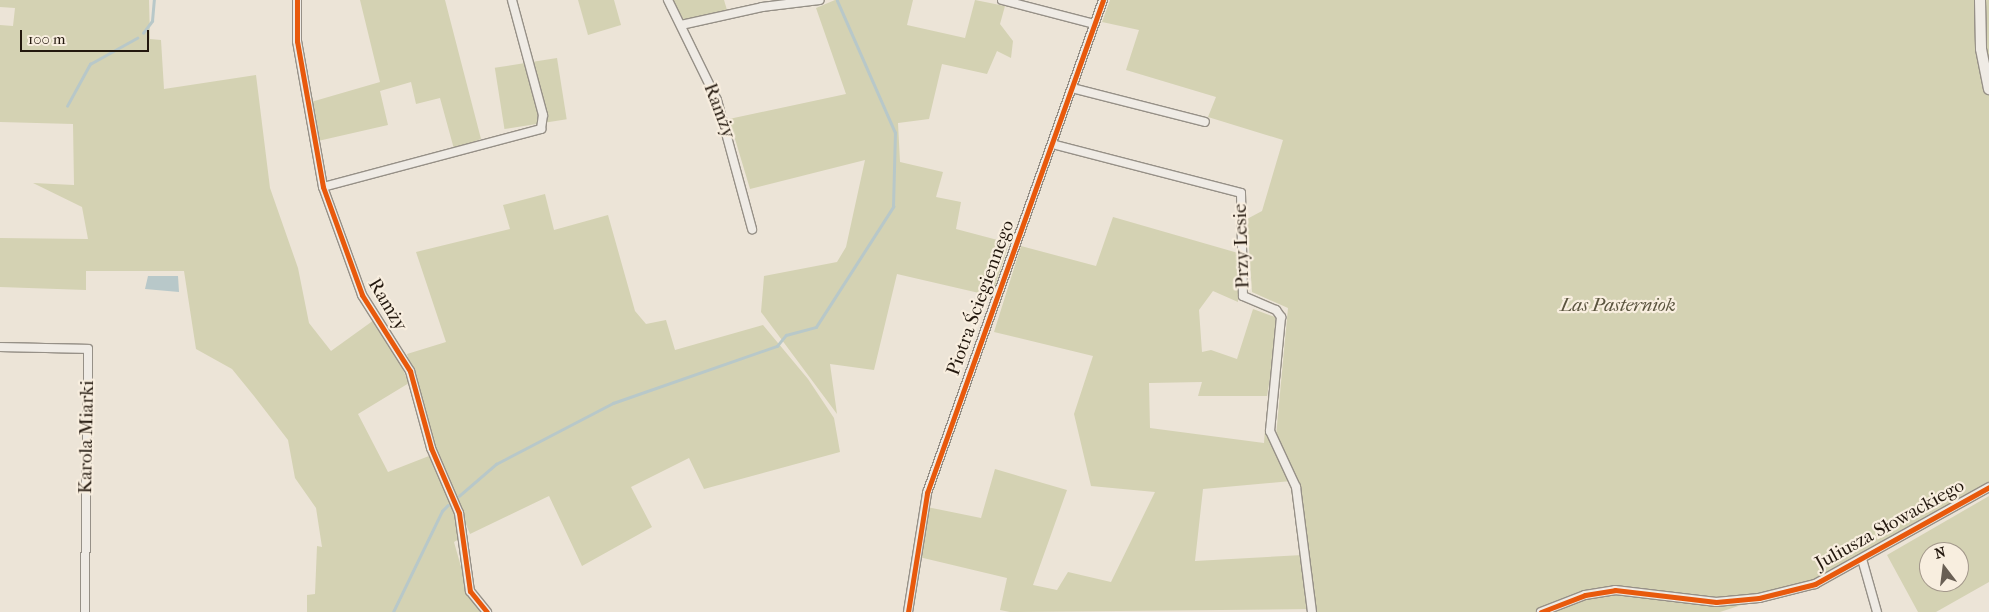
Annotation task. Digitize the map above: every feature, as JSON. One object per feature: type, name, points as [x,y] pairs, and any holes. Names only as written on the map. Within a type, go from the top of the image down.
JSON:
[{"type":"street","name":"Ramży","points":[[297,0],[298,41],[323,187],[362,295],[410,371],[431,448],[460,513],[470,591],[487,612]]},
{"type":"street","points":[[323,187],[541,129],[544,115],[512,0]]},
{"type":"street","name":"Ramży","points":[[668,0],[681,25],[726,128],[752,229]]},
{"type":"street","points":[[681,25],[762,7],[820,0]]},
{"type":"street","points":[[1002,0],[1094,24]]},
{"type":"street","name":"Piotra Ściegiennego","points":[[908,612],[927,493],[1103,0]]},
{"type":"street","points":[[1980,0],[1981,49],[1989,89]]},
{"type":"street","points":[[1072,88],[1204,122]]},
{"type":"street","name":"Przy Lesie","points":[[1052,144],[1241,193],[1243,296],[1276,310],[1281,317],[1270,432],[1296,487],[1312,612]]},
{"type":"street","name":"Karola Miarki","points":[[0,347],[88,349],[85,612]]},
{"type":"street","name":"Juliusza Słowackiego","points":[[1541,612],[1585,595],[1615,590],[1716,602],[1759,598],[1815,584],[1989,486]]},
{"type":"street","points":[[1862,559],[1877,612]]},
{"type":"green space","points":[[0,0],[149,0],[150,39],[161,40],[164,89],[256,75],[270,188],[298,268],[309,323],[331,351],[374,320],[397,357],[409,383],[358,414],[388,472],[429,456],[454,512],[459,539],[454,542],[469,595],[480,612],[307,612],[307,595],[315,594],[317,546],[322,547],[316,508],[295,478],[288,440],[232,369],[196,349],[184,271],[86,271],[86,290],[0,287],[0,238],[88,239],[82,207],[33,183],[74,185],[73,124],[0,122],[0,25],[13,26],[15,8],[0,7]]},
{"type":"green space","points":[[360,0],[445,0],[481,139],[454,149],[440,98],[416,104],[411,82],[380,91],[388,125],[318,141],[311,102],[380,82]]},
{"type":"green space","points":[[578,0],[614,0],[621,25],[588,35]]},
{"type":"green space","points":[[672,0],[724,0],[727,10],[684,20]]},
{"type":"green space","points":[[835,0],[913,0],[907,25],[965,38],[975,0],[1005,6],[1000,24],[1013,41],[1011,58],[997,51],[987,74],[942,64],[929,119],[898,123],[900,162],[943,172],[936,197],[961,202],[956,229],[1009,243],[992,296],[897,274],[874,370],[830,364],[837,414],[761,312],[764,276],[837,262],[846,247],[865,160],[750,189],[729,119],[846,94],[816,8]]},
{"type":"green space","name":"Las Pasterniok","points":[[1110,0],[1989,0],[1989,483],[1818,580],[1720,612],[1316,612],[1301,497],[1276,436],[1288,308],[1252,292],[1247,219],[1262,211],[1283,140],[1208,117],[1216,97],[1126,70],[1139,30],[1102,22]]},
{"type":"green space","points":[[557,58],[567,119],[504,129],[495,68]]},
{"type":"green space","points":[[545,194],[554,230],[608,215],[635,311],[646,324],[666,320],[675,350],[763,325],[808,379],[834,418],[840,452],[704,489],[689,458],[631,487],[652,527],[582,566],[549,496],[470,534],[433,445],[407,354],[446,342],[416,252],[510,229],[503,205]]},
{"type":"green space","points":[[1113,217],[1238,253],[1238,302],[1213,291],[1199,310],[1202,352],[1211,350],[1237,359],[1253,309],[1275,317],[1278,331],[1267,396],[1198,396],[1202,382],[1149,383],[1150,428],[1264,443],[1265,429],[1291,481],[1203,489],[1195,561],[1303,555],[1310,609],[1010,612],[1000,610],[1007,578],[919,557],[927,507],[981,518],[995,469],[1067,490],[1033,585],[1057,590],[1068,572],[1111,582],[1155,492],[1091,486],[1074,414],[1093,356],[994,332],[1021,246],[1096,266]]},
{"type":"green space","points":[[1989,496],[1989,582],[1936,612],[1918,612],[1887,555]]},
{"type":"shaded area","points":[[148,276],[178,276],[179,292],[145,289]]},
{"type":"waterway","points":[[143,33],[152,21],[154,0]]},
{"type":"waterway","points":[[459,496],[496,464],[613,403],[777,346],[786,335],[816,327],[893,207],[895,133],[837,1]]},
{"type":"waterway","points":[[67,106],[90,64],[137,38]]},
{"type":"waterway","points":[[393,612],[442,511],[448,505]]},
{"type":"cycle path","points":[[297,0],[297,41],[323,187],[362,295],[410,371],[431,448],[459,513],[470,591],[487,612]]},
{"type":"cycle path","points":[[908,612],[927,493],[1103,0]]},
{"type":"cycle path","points":[[1541,612],[1585,595],[1615,590],[1716,602],[1759,598],[1815,584],[1989,487]]}]
